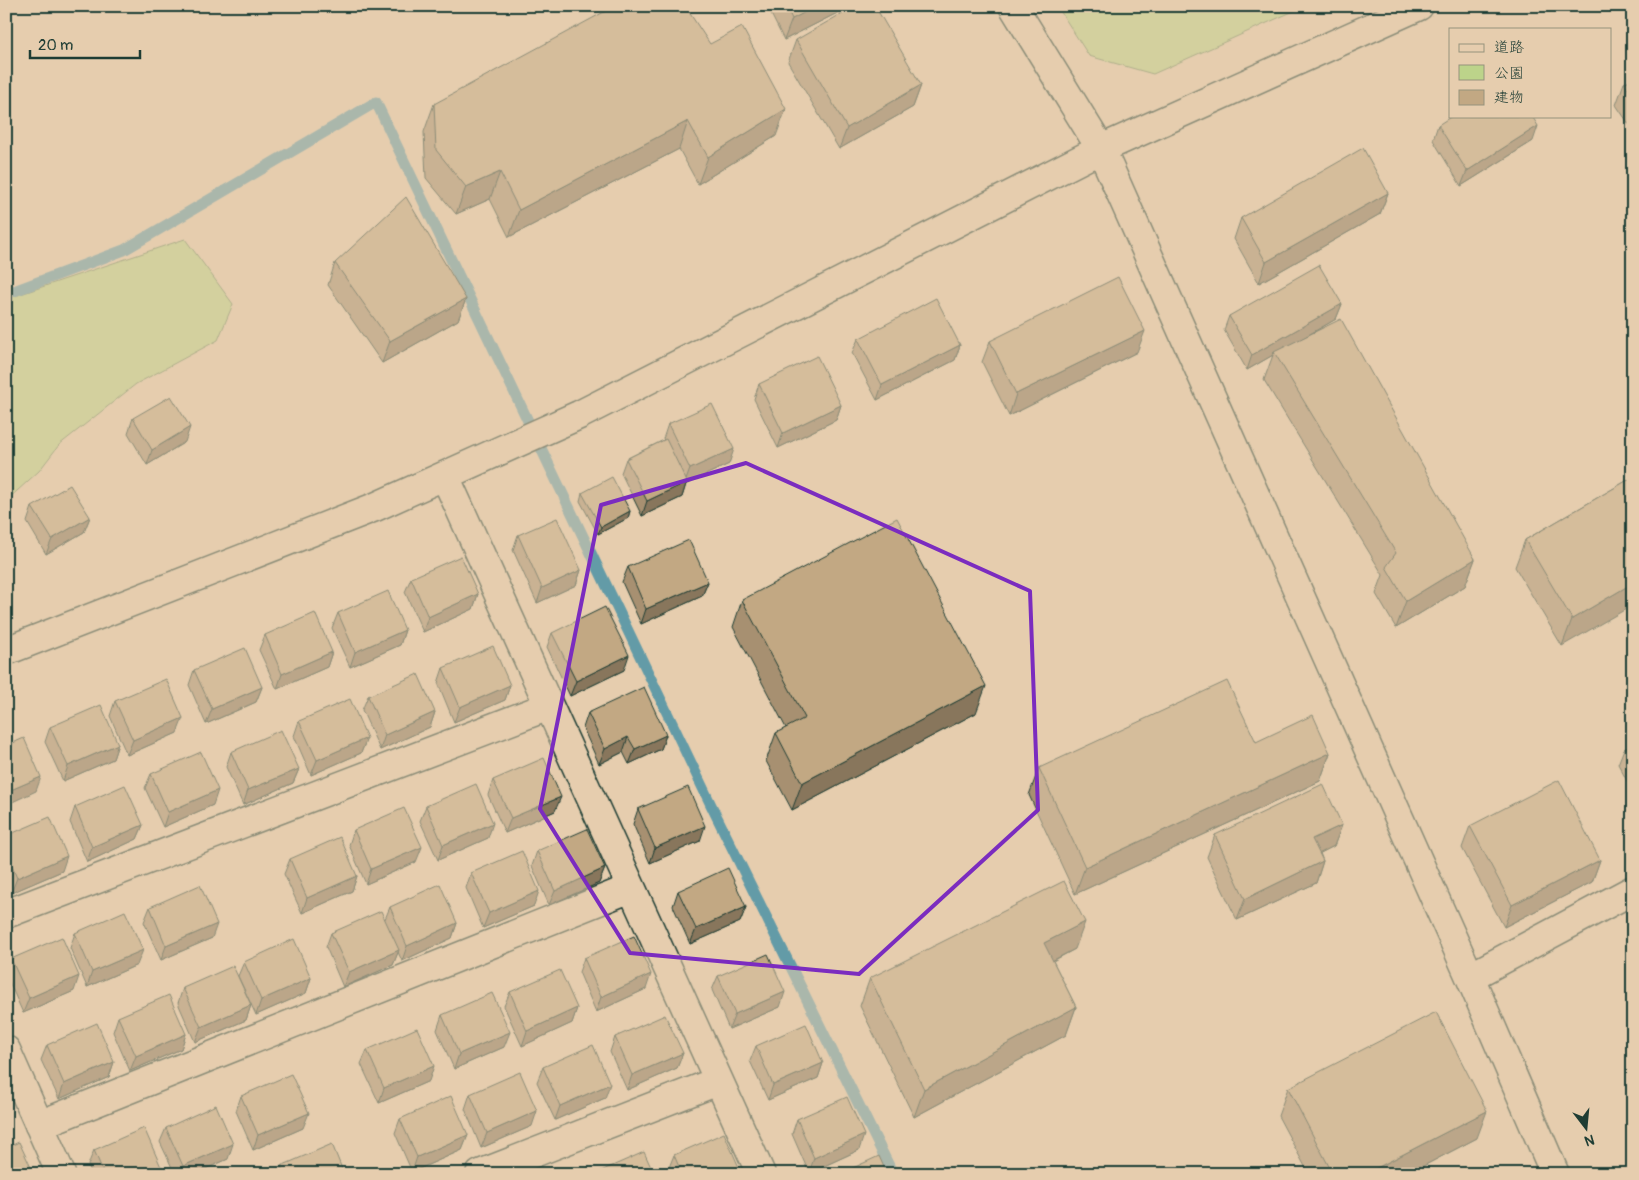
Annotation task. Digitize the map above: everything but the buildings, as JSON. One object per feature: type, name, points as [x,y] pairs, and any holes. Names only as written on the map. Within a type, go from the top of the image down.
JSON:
[{"type":"street","points":[[1013,6],[1101,148],[1470,976],[1554,1174]]},
{"type":"street","points":[[6,651],[375,507],[579,415],[1101,148],[1419,6]]},
{"type":"street","points":[[445,476],[760,1174]]},
{"type":"street","points":[[6,914],[549,706]]},
{"type":"street","points":[[39,1125],[631,888]]},
{"type":"street","points":[[1470,976],[1633,890]]},
{"type":"street","points":[[6,1050],[61,1174]]},
{"type":"street","points":[[480,1174],[718,1080]]},
{"type":"highlighted area","points":[[746,463],[1030,591],[1038,810],[859,974],[630,953],[540,809],[601,505]]},
{"type":"green space","points":[[1057,6],[1305,6],[1153,74],[1089,56]]},
{"type":"green space","points":[[185,239],[233,304],[218,340],[136,384],[59,445],[39,471],[6,501],[6,299]]},
{"type":"waterway","points":[[6,294],[124,250],[376,102],[712,807],[893,1174]]}]
